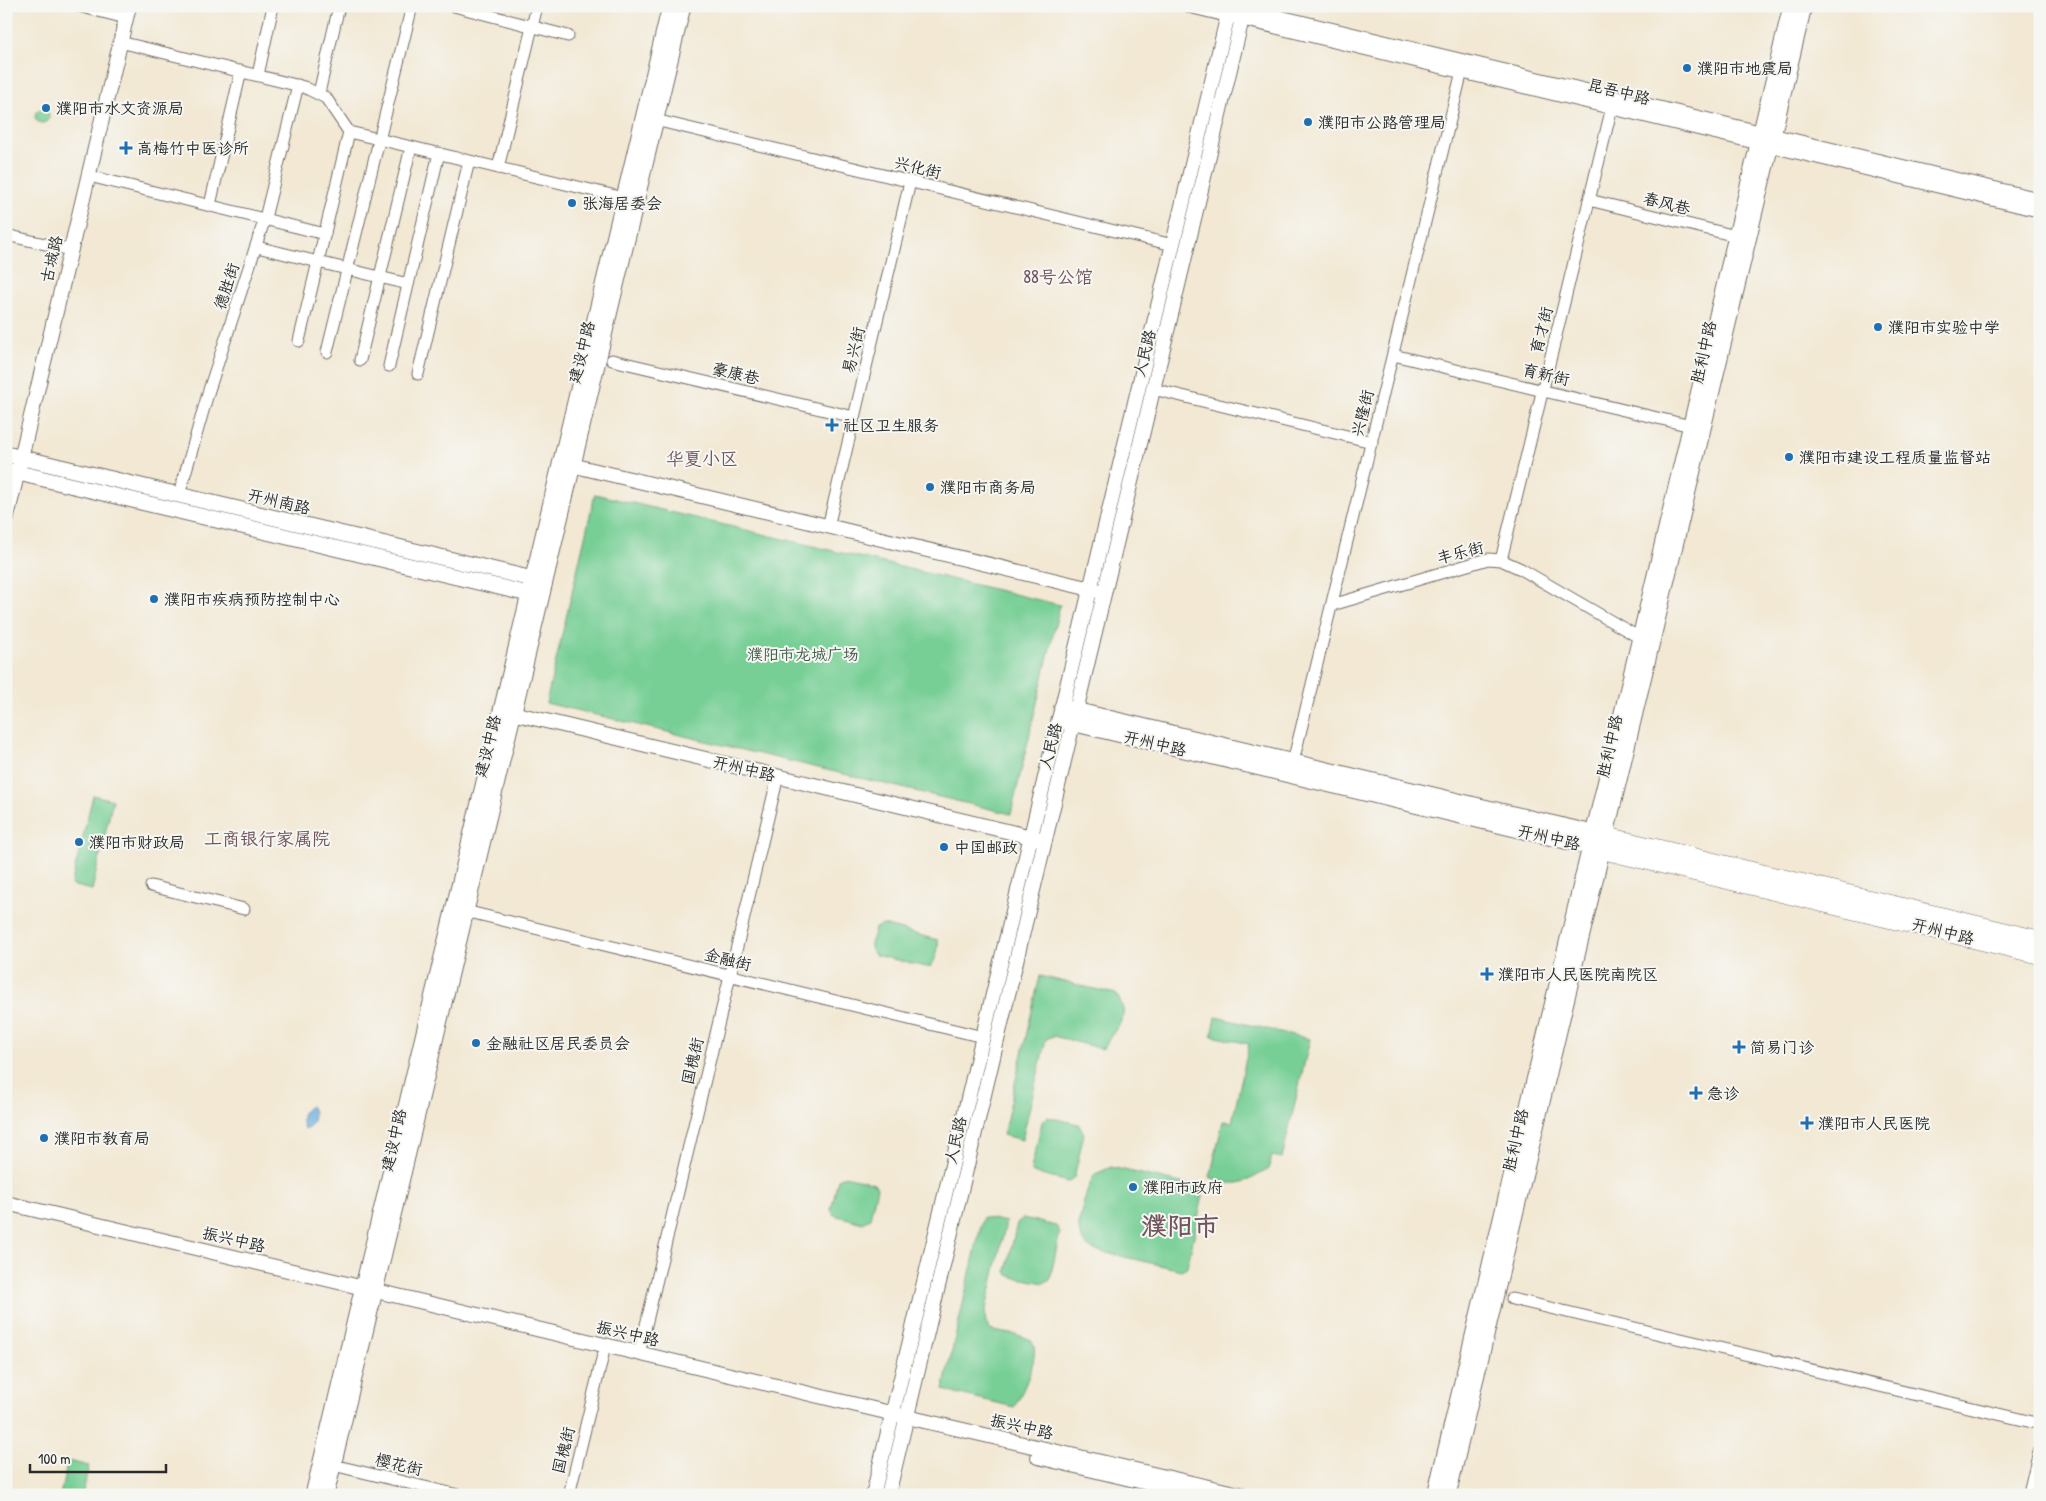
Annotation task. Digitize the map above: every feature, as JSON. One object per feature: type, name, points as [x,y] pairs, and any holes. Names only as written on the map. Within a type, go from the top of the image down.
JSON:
[{"type":"main road","name":"建设中路","points":[[326,1495],[368,1294],[537,588],[624,198],[670,6]]},
{"type":"main road","name":"建设中路","points":[[566,464],[683,6]]},
{"type":"main road","name":"胜利中路","points":[[1435,1495],[1598,841],[1766,139],[1792,6]]},
{"type":"main road","name":"胜利中路","points":[[1448,1495],[1598,841],[1640,638],[1736,236],[1804,6]]},
{"type":"main road","name":"开州南路","points":[[6,454],[15,466],[537,588]]},
{"type":"main road","name":"开州南路","points":[[15,466],[179,495],[537,588]]},
{"type":"main road","name":"建设中路","points":[[314,1495],[368,1294],[465,911],[507,712]]},
{"type":"main road","name":"开州中路","points":[[1068,715],[1598,841],[2040,940]]},
{"type":"main road","name":"开州中路","points":[[1068,715],[1293,762],[2040,955]]},
{"type":"street","points":[[78,6],[128,12]]},
{"type":"street","points":[[258,76],[273,6]]},
{"type":"street","points":[[319,93],[339,6]]},
{"type":"street","points":[[327,352],[412,6]]},
{"type":"street","points":[[454,6],[568,36]]},
{"type":"street","points":[[498,168],[537,6]]},
{"type":"street","name":"昆吾中路","points":[[1191,6],[1237,10],[1766,139],[2040,210]]},
{"type":"street","name":"昆吾中路","points":[[1237,10],[1462,71],[1612,107],[2040,200]]},
{"type":"street","name":"人民路","points":[[888,1495],[1045,840],[1090,589],[1173,245],[1237,10]]},
{"type":"street","name":"人民路","points":[[873,1495],[1031,837],[1105,593],[1153,389],[1237,10]]},
{"type":"street","name":"古城路","points":[[6,521],[15,466],[71,250],[128,12]]},
{"type":"street","points":[[120,42],[298,85],[319,93],[326,98],[349,132],[624,198]]},
{"type":"street","points":[[210,205],[241,71]]},
{"type":"street","name":"兴隆街","points":[[1293,762],[1462,71]]},
{"type":"street","name":"德胜街","points":[[179,495],[209,390],[265,218],[298,85]]},
{"type":"street","name":"育才街","points":[[1501,560],[1612,107]]},
{"type":"street","name":"兴化街","points":[[655,120],[1173,245]]},
{"type":"street","points":[[299,342],[349,132]]},
{"type":"street","points":[[360,360],[411,147]]},
{"type":"street","points":[[389,366],[439,154]]},
{"type":"street","points":[[418,374],[469,160]]},
{"type":"street","points":[[88,176],[325,234]]},
{"type":"street","name":"易兴街","points":[[828,526],[910,182]]},
{"type":"street","name":"春风巷","points":[[1589,200],[1736,236]]},
{"type":"street","points":[[6,235],[71,250]]},
{"type":"street","points":[[256,247],[408,284]]},
{"type":"street","name":"育新街","points":[[1393,355],[1691,426]]},
{"type":"street","name":"豪康巷","points":[[612,360],[854,417]]},
{"type":"street","points":[[1153,389],[1372,442]]},
{"type":"street","points":[[566,464],[1105,593]]},
{"type":"street","name":"丰乐街","points":[[1332,605],[1488,559],[1501,560],[1521,569],[1640,638]]},
{"type":"street","name":"开州中路","points":[[507,712],[1045,840]]},
{"type":"street","name":"国槐街","points":[[639,1354],[778,776]]},
{"type":"street","points":[[150,886],[244,909]]},
{"type":"street","name":"金融街","points":[[465,911],[983,1037]]},
{"type":"street","name":"振兴中路","points":[[6,1203],[603,1355],[892,1418]]},
{"type":"street","name":"振兴中路","points":[[6,1212],[639,1354],[1198,1495]]},
{"type":"street","points":[[1512,1300],[2040,1424]]},
{"type":"street","name":"国槐街","points":[[569,1495],[603,1355]]},
{"type":"street","name":"振兴中路","points":[[906,1422],[1243,1495]]},
{"type":"street","points":[[2030,1495],[2040,1453]]},
{"type":"street","name":"樱花街","points":[[333,1465],[458,1495]]},
{"type":"green space","points":[[39,109],[45,109],[49,116],[45,123],[39,123],[35,119],[35,113]]},
{"type":"green space","name":"濮阳市龙城广场","points":[[595,494],[1060,605],[1011,814],[546,703]]},
{"type":"green space","points":[[93,795],[113,800],[92,890],[71,885]]},
{"type":"green space","points":[[883,925],[938,940],[937,954],[931,966],[926,967],[875,955],[871,949],[872,939],[875,928]]},
{"type":"green space","points":[[1040,976],[1116,994],[1122,1006],[1123,1016],[1102,1049],[1053,1036],[1046,1039],[1022,1140],[1003,1135]]},
{"type":"green space","points":[[1216,1017],[1310,1039],[1282,1158],[1272,1156],[1268,1169],[1247,1180],[1234,1183],[1226,1183],[1210,1177],[1223,1121],[1232,1122],[1249,1044],[1212,1036]]},
{"type":"green space","points":[[1048,1117],[1078,1124],[1084,1133],[1074,1178],[1069,1182],[1033,1173],[1031,1169],[1042,1122]]},
{"type":"green space","points":[[1111,1167],[1201,1189],[1203,1196],[1187,1267],[1181,1270],[1094,1250],[1084,1242],[1079,1232],[1079,1223],[1084,1200],[1095,1174]]},
{"type":"green space","points":[[845,1176],[875,1183],[877,1188],[870,1218],[863,1223],[834,1215],[831,1210],[838,1179]]},
{"type":"green space","points":[[983,1217],[1006,1222],[985,1314],[986,1323],[990,1330],[1025,1337],[1033,1344],[1033,1362],[1030,1372],[1014,1407],[943,1390]]},
{"type":"green space","points":[[1023,1218],[1056,1226],[1060,1232],[1050,1279],[1044,1283],[1013,1277],[1008,1275],[1006,1271],[1017,1223]]},
{"type":"green space","points":[[68,1461],[89,1466],[82,1495],[60,1495]]},
{"type":"water","points":[[310,1106],[313,1109],[314,1118],[312,1123],[305,1129],[302,1123],[302,1114]]},
{"type":"place","name":"濮阳市地震局","points":[[1687,68]]},
{"type":"place","name":"濮阳市水文资源局","points":[[46,108]]},
{"type":"place","name":"濮阳市公路管理局","points":[[1308,122]]},
{"type":"place","name":"高梅竹中医诊所","points":[[126,148]]},
{"type":"place","name":"张海居委会","points":[[572,203]]},
{"type":"place","name":"濮阳市实验中学","points":[[1878,327]]},
{"type":"place","name":"社区卫生服务","points":[[832,425]]},
{"type":"place","name":"濮阳市建设工程质量监督站","points":[[1789,457]]},
{"type":"place","name":"濮阳市商务局","points":[[930,487]]},
{"type":"place","name":"濮阳市疾病预防控制中心","points":[[154,599]]},
{"type":"place","name":"濮阳市财政局","points":[[79,842]]},
{"type":"place","name":"中国邮政","points":[[944,847]]},
{"type":"place","name":"濮阳市人民医院南院区","points":[[1487,974]]},
{"type":"place","name":"金融社区居民委员会","points":[[476,1043]]},
{"type":"place","name":"简易门诊","points":[[1739,1047]]},
{"type":"place","name":"急诊","points":[[1696,1093]]},
{"type":"place","name":"濮阳市人民医院","points":[[1807,1123]]},
{"type":"place","name":"濮阳市教育局","points":[[44,1138]]},
{"type":"place","name":"濮阳市政府","points":[[1133,1187]]},
{"type":"district","name":"88号公馆","points":[[1058,277]]},
{"type":"district","name":"华夏小区","points":[[702,459]]},
{"type":"district","name":"工商银行家属院","points":[[267,839]]},
{"type":"district","name":"濮阳市","points":[[1180,1226]]}]
